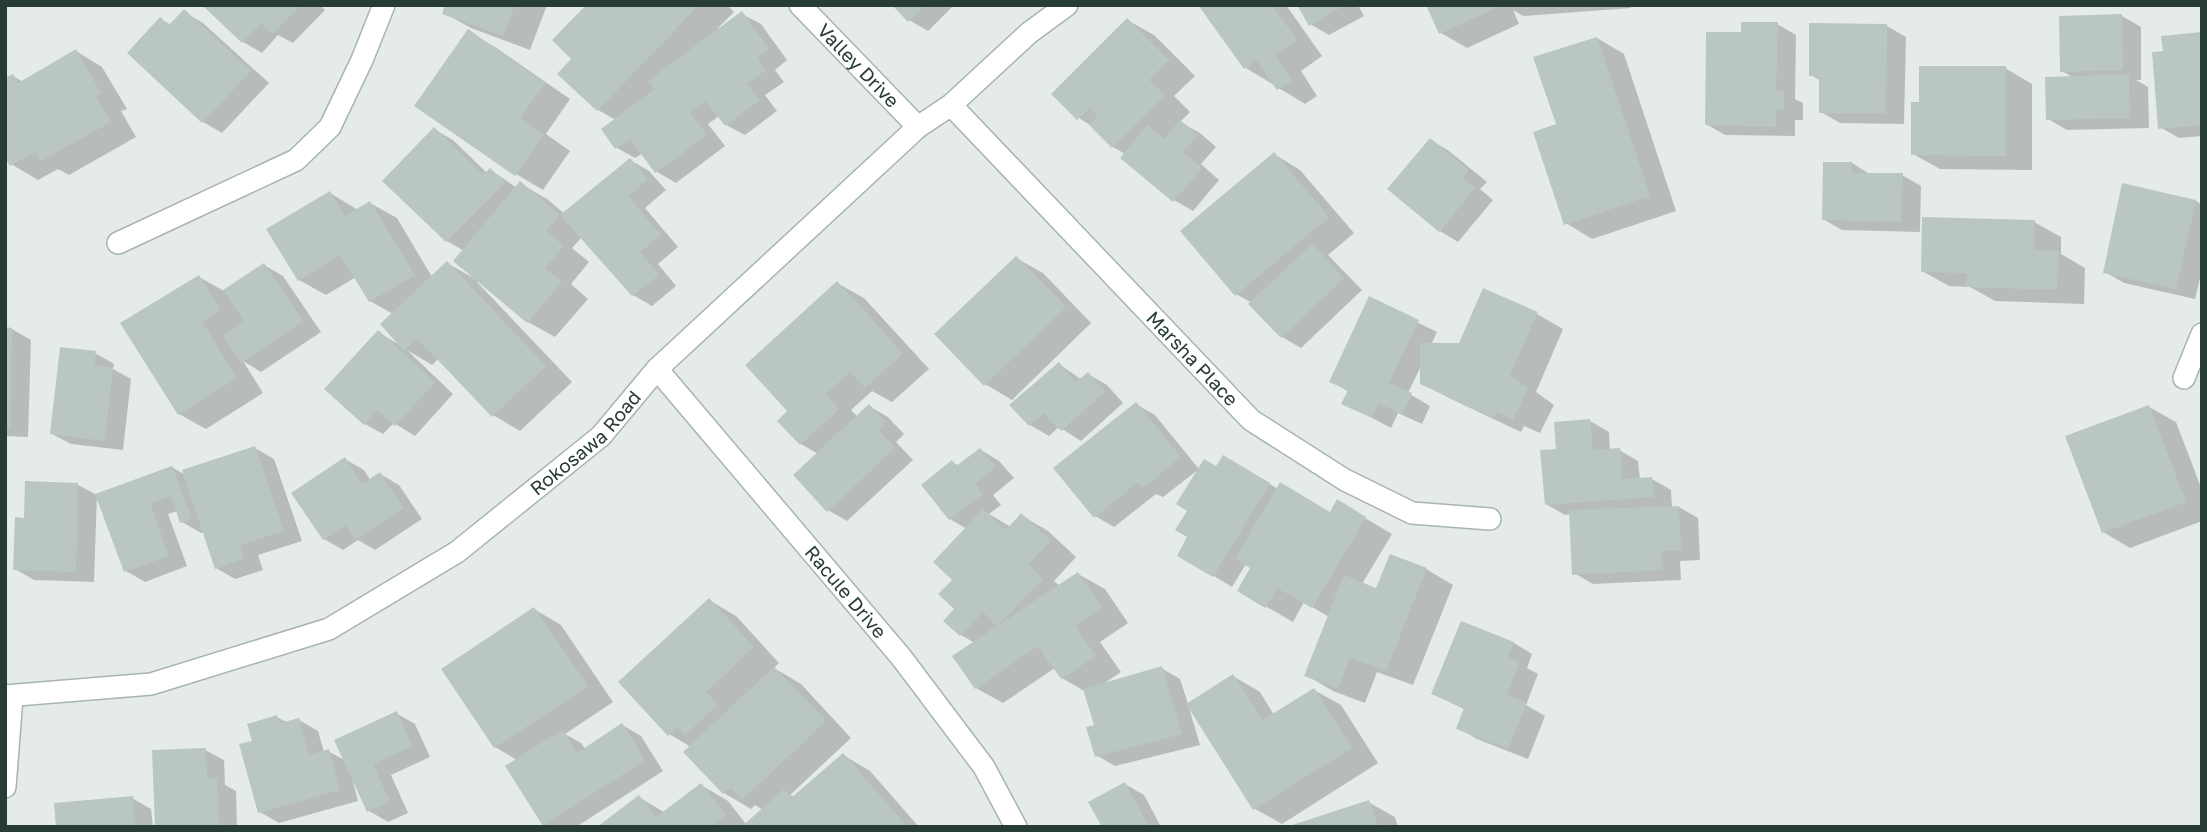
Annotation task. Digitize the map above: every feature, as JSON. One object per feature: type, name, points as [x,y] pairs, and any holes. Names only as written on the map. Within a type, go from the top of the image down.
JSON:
[{"type":"street","points":[[118,243],[296,160],[330,127],[362,60],[384,5]]},
{"type":"street","name":"Valley Drive","points":[[800,5],[918,127]]},
{"type":"street","name":"Rokosawa Road","points":[[9,696],[151,684],[329,629],[457,552],[601,436],[657,369],[918,127],[951,105],[1029,33],[1067,5]]},
{"type":"street","name":"Marsha Place","points":[[951,105],[1251,419],[1345,480],[1412,513],[1490,519]]},
{"type":"street","points":[[2184,378],[2202,334]]},
{"type":"street","name":"Racule Drive","points":[[657,369],[901,657],[984,767],[1016,827]]},
{"type":"street","points":[[5,787],[9,696]]},
{"type":"building","points":[[202,5],[300,5],[273,34],[261,23],[242,43]]},
{"type":"building","points":[[445,5],[515,5],[503,36],[442,14]]},
{"type":"building","points":[[586,5],[699,5],[597,111],[557,74],[571,59],[552,40]]},
{"type":"building","points":[[892,5],[925,5],[908,22]]},
{"type":"building","points":[[1198,5],[1272,5],[1297,40],[1275,55],[1292,80],[1277,90],[1256,60],[1244,69]]},
{"type":"building","points":[[1297,5],[1345,5],[1309,26]]},
{"type":"building","points":[[1426,5],[1492,5],[1494,9],[1439,34]]},
{"type":"building","points":[[184,9],[251,71],[202,123],[127,53],[160,17],[169,25]]},
{"type":"building","points":[[742,11],[769,49],[757,58],[766,70],[747,84],[760,100],[725,126],[706,101],[690,112],[707,135],[655,173],[630,139],[615,149],[601,129],[655,89],[648,81]]},
{"type":"building","points":[[2122,14],[2123,70],[2060,72],[2059,16]]},
{"type":"building","points":[[1127,18],[1169,60],[1149,80],[1165,95],[1112,148],[1089,125],[1098,116],[1090,108],[1077,120],[1051,94]]},
{"type":"building","points":[[1741,22],[1778,22],[1776,91],[1784,91],[1784,110],[1776,110],[1776,127],[1705,125],[1706,32],[1741,32]]},
{"type":"building","points":[[1809,23],[1887,24],[1886,114],[1819,113],[1819,76],[1809,76]]},
{"type":"building","points":[[468,29],[545,83],[520,118],[544,134],[515,176],[414,106]]},
{"type":"building","points":[[2202,32],[2202,125],[2158,129],[2152,52],[2163,51],[2161,36]]},
{"type":"building","points":[[1597,37],[1650,196],[1564,225],[1533,132],[1556,124],[1533,57]]},
{"type":"building","points":[[76,49],[101,93],[96,96],[111,122],[41,161],[35,152],[10,166],[5,158],[5,78],[13,74],[18,83]]},
{"type":"building","points":[[1919,66],[2006,66],[2006,156],[1911,155],[1911,102],[1919,102]]},
{"type":"building","points":[[2129,74],[2130,118],[2046,120],[2045,77]]},
{"type":"building","points":[[1180,120],[1198,135],[1183,152],[1202,168],[1173,202],[1120,158],[1147,125],[1164,139]]},
{"type":"building","points":[[434,127],[483,175],[490,168],[505,182],[446,242],[382,181]]},
{"type":"building","points":[[1430,138],[1469,170],[1463,177],[1475,188],[1439,232],[1387,189]]},
{"type":"building","points":[[1274,152],[1329,217],[1235,296],[1180,231]]},
{"type":"building","points":[[630,158],[648,179],[628,196],[661,235],[640,252],[659,275],[632,296],[560,215]]},
{"type":"building","points":[[1823,162],[1852,162],[1852,173],[1903,173],[1901,222],[1822,220]]},
{"type":"building","points":[[520,181],[560,215],[546,231],[564,246],[545,268],[562,282],[527,323],[453,261]]},
{"type":"building","points":[[2122,183],[2196,200],[2176,289],[2103,273]]},
{"type":"building","points":[[330,191],[345,216],[370,201],[415,275],[369,302],[340,255],[298,281],[266,229]]},
{"type":"building","points":[[1922,217],[2035,220],[2034,250],[2059,250],[2057,290],[1966,287],[1967,273],[1921,272]]},
{"type":"building","points":[[1312,244],[1344,278],[1281,338],[1248,304]]},
{"type":"building","points":[[1016,256],[1066,307],[984,386],[934,334]]},
{"type":"building","points":[[447,261],[546,366],[492,417],[417,338],[404,351],[380,324]]},
{"type":"building","points":[[264,263],[303,321],[241,363],[223,336],[244,321],[223,290]]},
{"type":"building","points":[[199,275],[221,310],[202,322],[237,378],[178,415],[120,323]]},
{"type":"building","points":[[837,281],[903,353],[865,388],[850,372],[826,394],[839,409],[800,445],[777,421],[787,411],[745,365]]},
{"type":"building","points":[[1483,288],[1538,312],[1510,375],[1528,388],[1513,420],[1497,412],[1494,418],[1420,384],[1420,343],[1459,343]]},
{"type":"building","points":[[1369,296],[1419,320],[1389,383],[1412,393],[1402,415],[1379,403],[1372,418],[1341,404],[1348,390],[1329,382]]},
{"type":"building","points":[[5,327],[12,328],[10,427],[5,427]]},
{"type":"building","points":[[378,330],[435,382],[395,426],[377,410],[364,425],[324,389]]},
{"type":"building","points":[[60,347],[96,351],[94,365],[113,367],[105,441],[50,434]]},
{"type":"building","points":[[1059,362],[1076,382],[1088,372],[1105,392],[1061,431],[1044,413],[1029,426],[1009,405]]},
{"type":"building","points":[[1136,402],[1181,457],[1143,488],[1138,482],[1094,518],[1053,468]]},
{"type":"building","points":[[869,404],[886,422],[878,430],[895,448],[827,512],[793,475]]},
{"type":"building","points":[[2149,405],[2186,502],[2102,533],[2065,436]]},
{"type":"building","points":[[1590,419],[1593,450],[1620,448],[1622,479],[1652,477],[1654,497],[1545,505],[1540,450],[1556,449],[1554,422]]},
{"type":"building","points":[[255,446],[284,531],[240,545],[244,559],[215,569],[182,470]]},
{"type":"building","points":[[980,448],[996,467],[975,484],[983,494],[949,520],[921,485],[952,460],[956,466]]},
{"type":"building","points":[[1223,455],[1270,483],[1213,577],[1177,556],[1187,537],[1175,530],[1187,511],[1176,504],[1204,459],[1216,466]]},
{"type":"building","points":[[345,457],[362,484],[380,472],[404,508],[355,540],[345,525],[323,540],[291,493]]},
{"type":"building","points":[[172,466],[192,519],[180,523],[171,496],[150,503],[169,556],[124,572],[95,494]]},
{"type":"building","points":[[25,481],[78,483],[76,572],[13,570],[15,517],[24,518]]},
{"type":"building","points":[[1280,482],[1330,512],[1337,499],[1366,517],[1312,608],[1277,588],[1265,608],[1237,591],[1250,568],[1235,559]]},
{"type":"building","points":[[1679,506],[1681,550],[1661,551],[1663,570],[1572,575],[1569,510]]},
{"type":"building","points":[[983,509],[1006,530],[1021,513],[1051,541],[1028,564],[1044,579],[997,626],[983,612],[960,636],[943,621],[954,609],[938,594],[952,580],[933,562]]},
{"type":"building","points":[[1390,554],[1427,568],[1386,671],[1350,658],[1338,689],[1304,676],[1344,575],[1376,588]]},
{"type":"building","points":[[1078,572],[1102,608],[1075,626],[1096,656],[1061,679],[1038,646],[975,689],[952,656]]},
{"type":"building","points":[[709,598],[754,647],[706,692],[718,705],[685,735],[677,727],[668,736],[618,682]]},
{"type":"building","points":[[534,607],[588,686],[494,748],[441,669]]},
{"type":"building","points":[[1461,621],[1514,642],[1508,657],[1519,662],[1507,695],[1527,703],[1508,749],[1456,729],[1464,708],[1431,694]]},
{"type":"building","points":[[1162,666],[1182,734],[1095,757],[1086,727],[1094,725],[1083,689]]},
{"type":"building","points":[[774,667],[826,721],[742,800],[731,788],[723,794],[683,752]]},
{"type":"building","points":[[1233,674],[1263,720],[1314,688],[1352,748],[1253,810],[1186,704]]},
{"type":"building","points":[[397,711],[412,746],[373,764],[390,802],[367,812],[334,740]]},
{"type":"building","points":[[277,715],[280,723],[299,718],[309,755],[329,749],[340,790],[258,813],[239,744],[252,741],[247,724]]},
{"type":"building","points":[[622,723],[645,760],[543,826],[505,766],[562,730],[577,753]]},
{"type":"building","points":[[206,748],[207,778],[217,778],[219,827],[155,827],[152,750]]},
{"type":"building","points":[[843,753],[904,823],[900,827],[741,827],[784,789],[791,798]]},
{"type":"building","points":[[1125,782],[1149,827],[1102,827],[1088,802]]},
{"type":"building","points":[[701,783],[726,815],[711,827],[597,827],[639,795],[656,817]]},
{"type":"building","points":[[133,796],[135,827],[56,827],[54,803]]},
{"type":"building","points":[[1369,800],[1378,827],[1289,827],[1289,826]]}]
